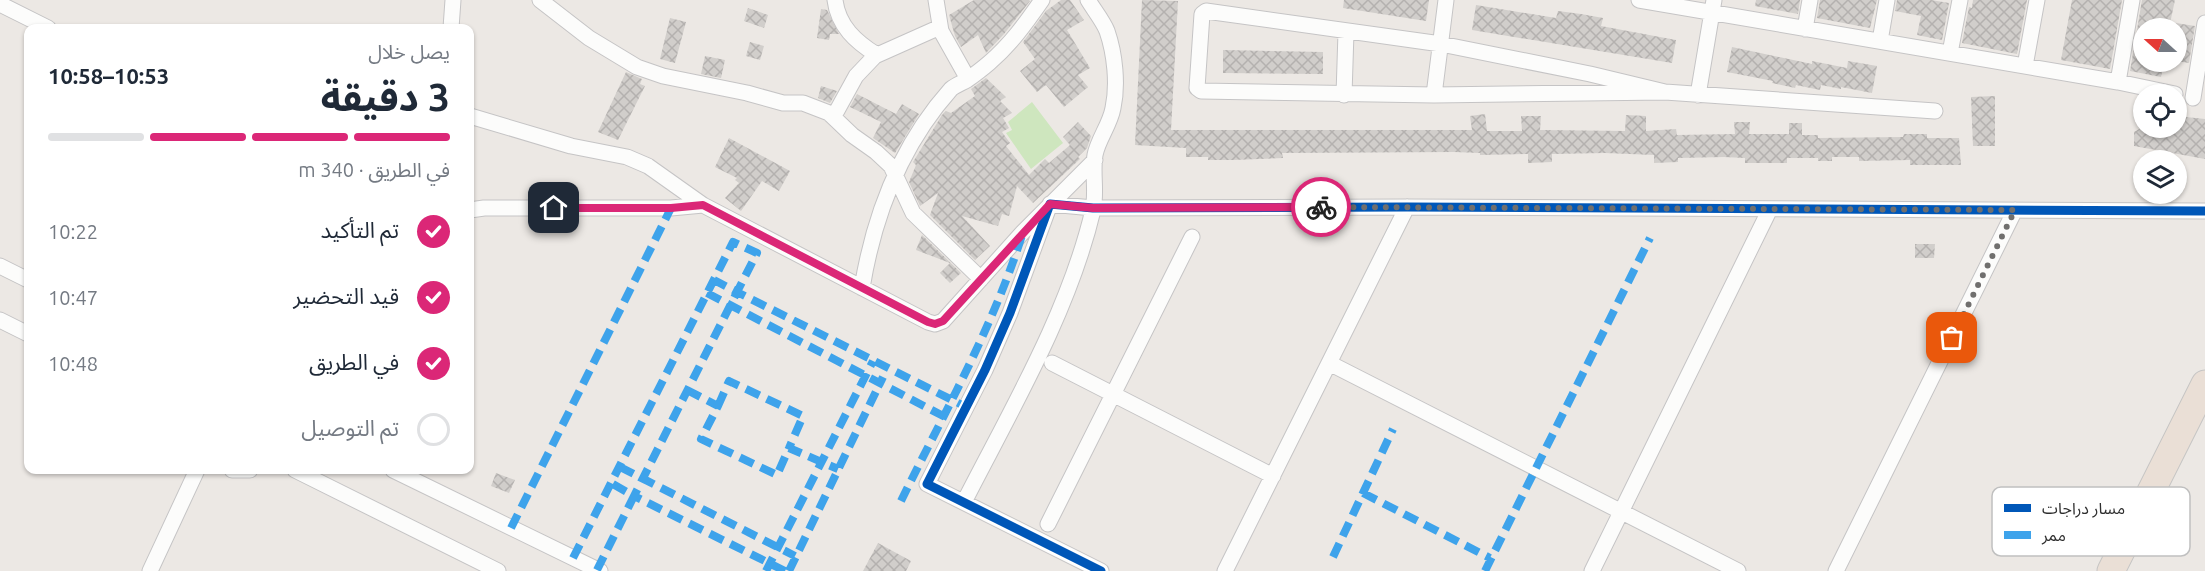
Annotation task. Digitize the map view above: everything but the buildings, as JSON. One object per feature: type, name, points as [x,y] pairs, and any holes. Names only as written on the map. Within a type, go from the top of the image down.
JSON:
[{"type":"highway","points":[[2153,487],[2205,384]]},
{"type":"highway","points":[[2110,571],[2118,556]]},
{"type":"street","points":[[451,24],[453,0]]},
{"type":"street","points":[[540,0],[589,38],[646,71],[783,103],[803,103],[834,116],[852,135],[891,166],[913,213],[981,279]]},
{"type":"street","points":[[835,0],[838,14],[845,28],[877,55]]},
{"type":"street","points":[[936,0],[940,27],[968,79]]},
{"type":"street","points":[[862,288],[869,246],[876,231],[883,204],[895,174],[925,122],[954,87],[990,62],[1020,33],[1042,0]]},
{"type":"street","points":[[964,502],[1055,319],[1093,208],[1095,160],[1113,108],[1114,61],[1107,31],[1088,0]]},
{"type":"street","points":[[1434,95],[1446,0]]},
{"type":"street","points":[[1638,0],[1713,6],[1805,28],[2133,85]]},
{"type":"street","points":[[1805,28],[1810,0]]},
{"type":"street","points":[[1880,41],[1887,0]]},
{"type":"street","points":[[1950,53],[1960,0]]},
{"type":"street","points":[[2025,66],[2037,0]]},
{"type":"street","points":[[2118,82],[2132,0]]},
{"type":"street","points":[[1,3],[40,24]]},
{"type":"street","points":[[1698,95],[1713,6]]},
{"type":"street","points":[[1665,92],[1590,74],[1441,44],[1204,11],[1202,14],[1197,88],[1201,91],[1344,95],[1665,92],[1935,111]]},
{"type":"street","points":[[2199,100],[2205,23]]},
{"type":"street","points":[[834,116],[860,71],[877,55],[940,27]]},
{"type":"street","points":[[1344,95],[1346,32]]},
{"type":"street","points":[[474,117],[571,146],[627,157],[655,171],[703,205],[935,324],[943,321],[1050,204],[1095,160]]},
{"type":"street","points":[[1050,204],[1093,208],[1407,207],[2205,212]]},
{"type":"street","points":[[1050,204],[1002,332],[927,484],[1101,571]]},
{"type":"street","points":[[474,209],[671,208],[703,205]]},
{"type":"street","points":[[1225,571],[1407,207]]},
{"type":"street","points":[[1592,571],[1770,209]]},
{"type":"street","points":[[1836,571],[2015,210]]},
{"type":"street","points":[[1048,524],[1192,237]]},
{"type":"street","points":[[0,266],[24,278]]},
{"type":"street","points":[[0,320],[24,332]]},
{"type":"street","points":[[1052,363],[1273,476]]},
{"type":"street","points":[[1329,363],[1738,571]]},
{"type":"street","points":[[150,571],[195,474]]},
{"type":"street","points":[[303,474],[498,571]]},
{"type":"street","points":[[401,474],[600,571]]},
{"type":"green space","points":[[1032,102],[1063,143],[1031,169],[1006,133],[1012,130],[1008,122]]},
{"type":"marked path","points":[[511,528],[671,208]]},
{"type":"marked path","points":[[901,501],[983,335],[1023,232]]},
{"type":"marked path","points":[[1485,571],[1650,238]]},
{"type":"marked path","points":[[573,558],[733,242],[757,253],[737,292],[714,280]]},
{"type":"marked path","points":[[785,571],[634,496],[737,292],[966,407]]},
{"type":"marked path","points":[[707,293],[947,418]]},
{"type":"marked path","points":[[766,571],[873,361]]},
{"type":"marked path","points":[[789,571],[883,377]]},
{"type":"marked path","points":[[718,406],[729,381],[803,416],[789,448]]},
{"type":"marked path","points":[[687,390],[718,406],[701,439],[777,475],[789,448],[838,469]]},
{"type":"marked path","points":[[1333,557],[1393,429]]},
{"type":"marked path","points":[[620,467],[795,556]]},
{"type":"marked path","points":[[597,570],[634,496],[611,483]]},
{"type":"marked path","points":[[1363,493],[1490,558]]},
{"type":"cycle path","points":[[1101,571],[927,484],[985,370],[1010,313],[1050,204],[1093,208],[1407,207],[2205,211]]},
{"type":"way so far","points":[[1321,207],[2015,210],[1952,338]]},
{"type":"route","points":[[554,208],[671,208],[703,205],[935,324],[943,321],[1050,204],[1093,208],[1321,207]]}]
